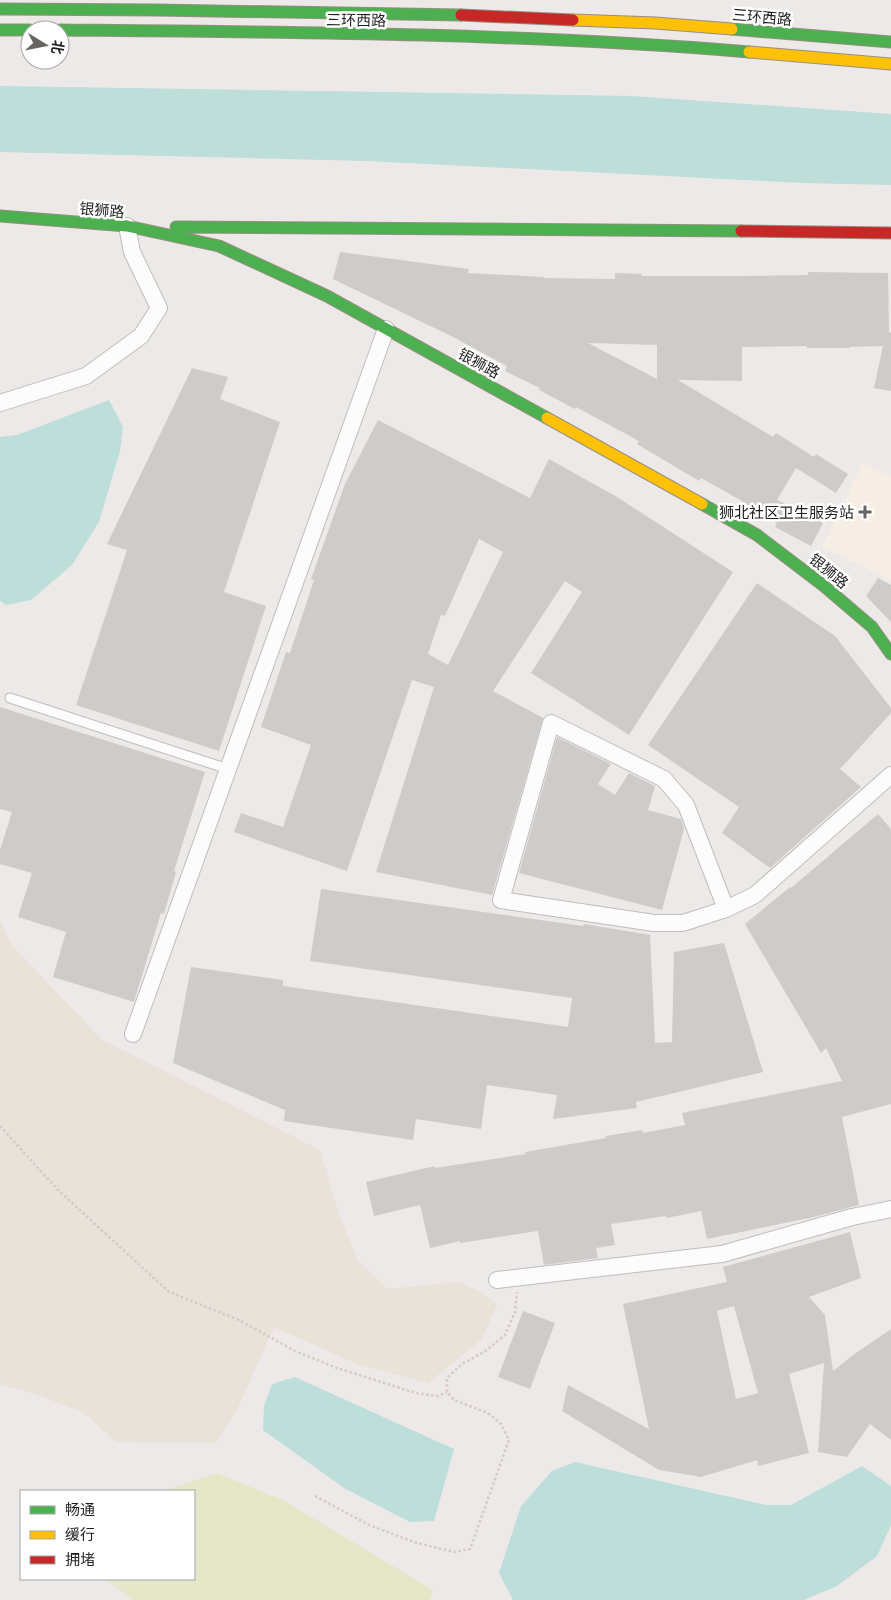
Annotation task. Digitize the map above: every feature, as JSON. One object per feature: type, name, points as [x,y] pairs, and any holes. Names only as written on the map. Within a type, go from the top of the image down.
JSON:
[{"type":"main road","name":"三环西路","points":[[0,9],[166,10],[488,17],[655,23],[891,42]]},
{"type":"main road","points":[[0,30],[20,30]]},
{"type":"main road","name":"三环西路","points":[[70,30],[438,36],[653,44],[891,64]]},
{"type":"main road","name":"银狮路","points":[[0,216],[127,226],[219,246],[328,296],[757,535],[824,586],[872,627],[891,654]]},
{"type":"main road","points":[[127,226],[705,230],[891,234]]},
{"type":"street","points":[[0,403],[86,376],[141,336],[159,308],[132,252],[127,226]]},
{"type":"street","points":[[133,1034],[386,329]]},
{"type":"street","points":[[726,909],[686,805],[664,779],[551,723],[501,900],[654,923],[683,923],[726,909],[755,895],[891,775]]},
{"type":"street","points":[[497,1280],[722,1254],[852,1217],[891,1209]]},
{"type":"lane","points":[[10,698],[228,769]]},
{"type":"path","points":[[0,1126],[57,1188],[169,1292],[239,1320],[295,1350],[337,1368],[416,1393],[438,1396],[447,1392]]},
{"type":"path","points":[[315,1496],[369,1525],[417,1543],[454,1552],[470,1549],[509,1440],[501,1424],[488,1413],[454,1400],[447,1392],[448,1378],[462,1364],[484,1352],[505,1335],[515,1312],[518,1278]]},
{"type":"shaded area","name":"狮北社区卫生服务站","points":[[863,463],[891,477],[891,581],[822,547]]},
{"type":"shaded area","points":[[0,919],[10,943],[101,1039],[320,1150],[338,1211],[357,1259],[388,1289],[458,1282],[481,1292],[497,1305],[481,1340],[428,1383],[357,1364],[274,1327],[237,1410],[216,1443],[116,1442],[83,1412],[23,1390],[0,1385]]},
{"type":"green space","points":[[217,1473],[283,1500],[433,1590],[430,1600],[132,1600],[107,1580],[195,1580],[195,1490],[167,1490]]},
{"type":"water","points":[[0,86],[632,96],[891,114],[891,185],[803,183],[367,161],[0,152]]},
{"type":"water","points":[[109,400],[123,427],[120,451],[99,522],[72,565],[31,600],[6,605],[0,601],[0,437],[17,435]]},
{"type":"water","points":[[295,1377],[454,1449],[434,1521],[410,1522],[344,1488],[263,1430],[264,1406],[272,1384]]},
{"type":"water","points":[[575,1462],[766,1505],[791,1505],[862,1466],[891,1486],[891,1525],[877,1556],[837,1586],[804,1600],[513,1600],[499,1573],[521,1506],[552,1471]]},
{"type":"building","points":[[340,252],[469,269],[468,273],[544,278],[615,279],[615,273],[642,274],[641,276],[743,276],[808,275],[808,272],[888,273],[891,391],[874,388],[883,346],[850,348],[807,348],[807,346],[742,347],[742,381],[678,380],[773,437],[776,433],[814,457],[816,454],[848,474],[836,493],[796,468],[777,500],[823,523],[811,546],[775,527],[777,523],[735,497],[701,478],[699,481],[637,444],[639,441],[505,371],[507,366],[453,337],[333,279]],"holes":[[[588,343],[657,345],[657,379]]]},
{"type":"building","points":[[192,368],[228,377],[220,399],[280,422],[224,592],[266,606],[219,751],[76,705],[127,550],[107,544]]},
{"type":"building","points":[[378,420],[530,498],[549,459],[617,497],[733,572],[629,735],[531,673],[582,592],[565,581],[493,691],[543,718],[492,895],[376,872],[434,687],[412,680],[347,871],[234,832],[241,813],[283,827],[311,745],[261,727],[286,652],[290,653],[314,580],[311,579],[345,484]],"holes":[[[479,539],[503,552],[448,665],[428,654],[441,615],[445,616]]]},
{"type":"building","points":[[878,578],[891,585],[891,622],[866,596]]},
{"type":"building","points":[[757,583],[835,636],[891,708],[891,713],[840,769],[861,787],[770,868],[722,833],[739,807],[648,745]]},
{"type":"building","points":[[0,707],[205,772],[174,871],[176,872],[164,914],[161,913],[134,1002],[53,977],[66,932],[18,917],[32,873],[0,864],[0,850],[12,812],[0,809]]},
{"type":"building","points":[[557,737],[611,764],[598,784],[615,795],[629,773],[655,786],[648,810],[681,819],[684,829],[662,910],[519,873]]},
{"type":"building","points":[[878,814],[891,829],[891,1104],[842,1117],[859,1205],[814,1217],[707,1239],[701,1211],[667,1218],[666,1216],[611,1224],[615,1245],[596,1248],[598,1258],[544,1265],[538,1231],[460,1243],[460,1241],[430,1248],[420,1205],[374,1216],[366,1182],[435,1166],[435,1168],[526,1154],[525,1152],[606,1138],[606,1136],[642,1130],[643,1133],[685,1125],[682,1113],[842,1081],[826,1048],[821,1053],[745,924],[791,888]]},
{"type":"building","points":[[321,889],[583,926],[584,924],[650,935],[655,1043],[672,1042],[674,952],[724,943],[763,1072],[636,1102],[637,1108],[553,1119],[557,1095],[487,1085],[481,1129],[416,1119],[413,1140],[284,1121],[285,1110],[173,1063],[191,967],[283,980],[283,986],[568,1027],[572,998],[310,961]]},
{"type":"building","points":[[850,1232],[861,1278],[809,1297],[825,1315],[833,1371],[891,1329],[891,1440],[870,1424],[847,1457],[818,1452],[824,1363],[789,1374],[809,1453],[758,1466],[757,1460],[701,1477],[659,1470],[562,1411],[568,1385],[649,1429],[623,1304],[727,1282],[723,1267]],"holes":[[[734,1306],[758,1393],[736,1399],[717,1311]]]},
{"type":"building","points":[[523,1311],[555,1323],[530,1389],[498,1377]]},
{"type":"traffic: fast","points":[[0,9],[461,15]]},
{"type":"traffic: fast","points":[[732,29],[891,42]]},
{"type":"traffic: fast","points":[[0,30],[20,30]]},
{"type":"traffic: fast","points":[[70,30],[491,37],[749,52]]},
{"type":"traffic: fast","points":[[0,216],[127,226],[219,246],[327,296],[547,418]]},
{"type":"traffic: fast","points":[[176,227],[741,231]]},
{"type":"traffic: fast","points":[[702,504],[757,535],[824,586],[872,627],[891,654]]},
{"type":"traffic: slow","points":[[573,20],[655,23],[732,29]]},
{"type":"traffic: slow","points":[[749,52],[891,64]]},
{"type":"traffic: slow","points":[[547,418],[702,504]]},
{"type":"traffic: jam","points":[[461,15],[573,20]]},
{"type":"traffic: jam","points":[[741,231],[891,233]]},
{"type":"place","name":"狮北社区卫生服务站","points":[[865,512]]}]
